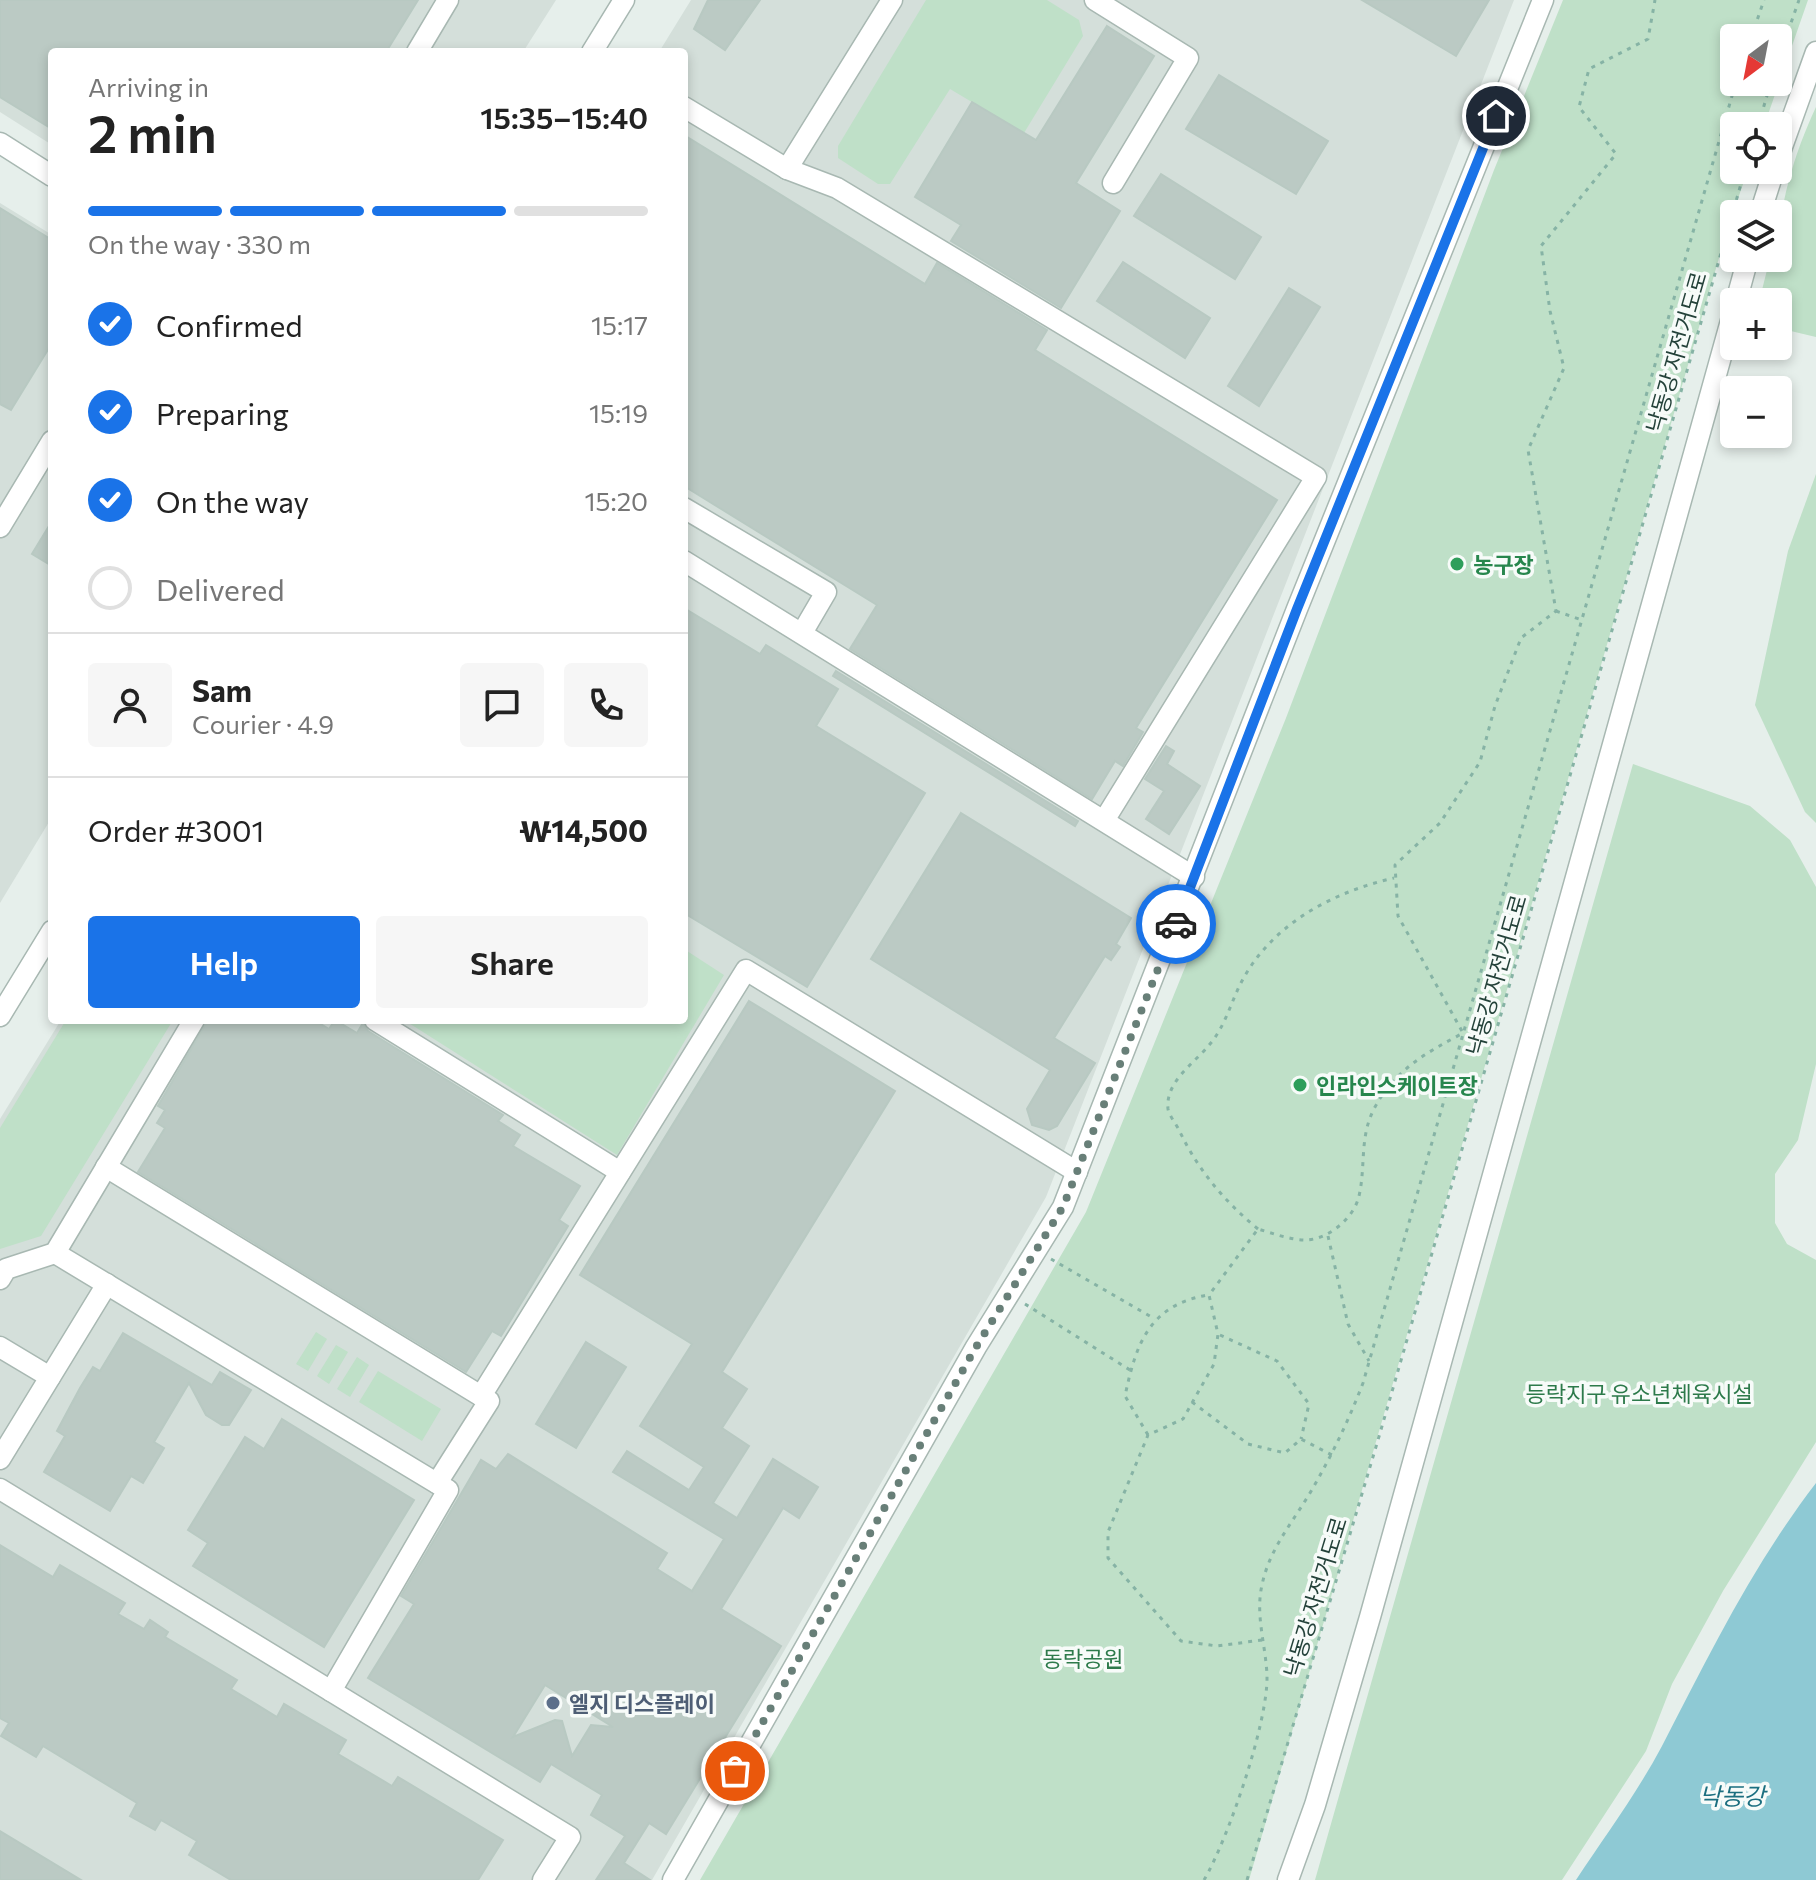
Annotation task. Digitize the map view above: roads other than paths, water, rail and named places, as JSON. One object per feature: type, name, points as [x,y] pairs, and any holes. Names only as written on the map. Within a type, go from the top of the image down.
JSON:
[{"type":"street","points":[[419,48],[448,0]]},
{"type":"street","points":[[594,48],[624,0]]},
{"type":"street","points":[[1095,0],[1188,58],[1113,183]]},
{"type":"street","points":[[673,1880],[1009,1294],[1063,1207],[1297,609],[1543,0]]},
{"type":"street","points":[[787,169],[883,3]]},
{"type":"street","points":[[1792,119],[1816,52]]},
{"type":"street","points":[[688,109],[787,169],[837,188],[1316,477],[1105,819]]},
{"type":"street","points":[[0,143],[48,173]]},
{"type":"street","points":[[1288,1880],[1315,1805],[1370,1617],[1720,360]]},
{"type":"street","points":[[0,527],[48,448]]},
{"type":"street","points":[[688,510],[826,592],[802,633]]},
{"type":"street","points":[[688,563],[1105,819],[1194,877]]},
{"type":"street","points":[[0,1016],[48,938]]},
{"type":"street","points":[[481,1396],[746,970],[1077,1172]]},
{"type":"street","points":[[0,1279],[6,1269],[55,1253],[192,1024]]},
{"type":"street","points":[[381,1024],[620,1172]]},
{"type":"street","points":[[106,1167],[489,1401],[437,1483]]},
{"type":"street","points":[[55,1253],[448,1490],[331,1691]]},
{"type":"street","points":[[0,1459],[107,1284]]},
{"type":"street","points":[[0,1347],[50,1377]]},
{"type":"street","points":[[0,1489],[570,1837],[543,1880]]},
{"type":"water","name":"낙동강","points":[[1816,1483],[1816,1880],[1576,1880],[1652,1763],[1752,1578]]},
{"type":"place","name":"농구장","points":[[1457,564]]},
{"type":"place","name":"인라인스케이트장","points":[[1300,1085]]},
{"type":"place","name":"엘지 디스플레이","points":[[553,1703]]},
{"type":"park label","name":"등락지구 유소년체육시설","points":[[1639,1393]]},
{"type":"park label","name":"동락공원","points":[[1083,1658]]}]
